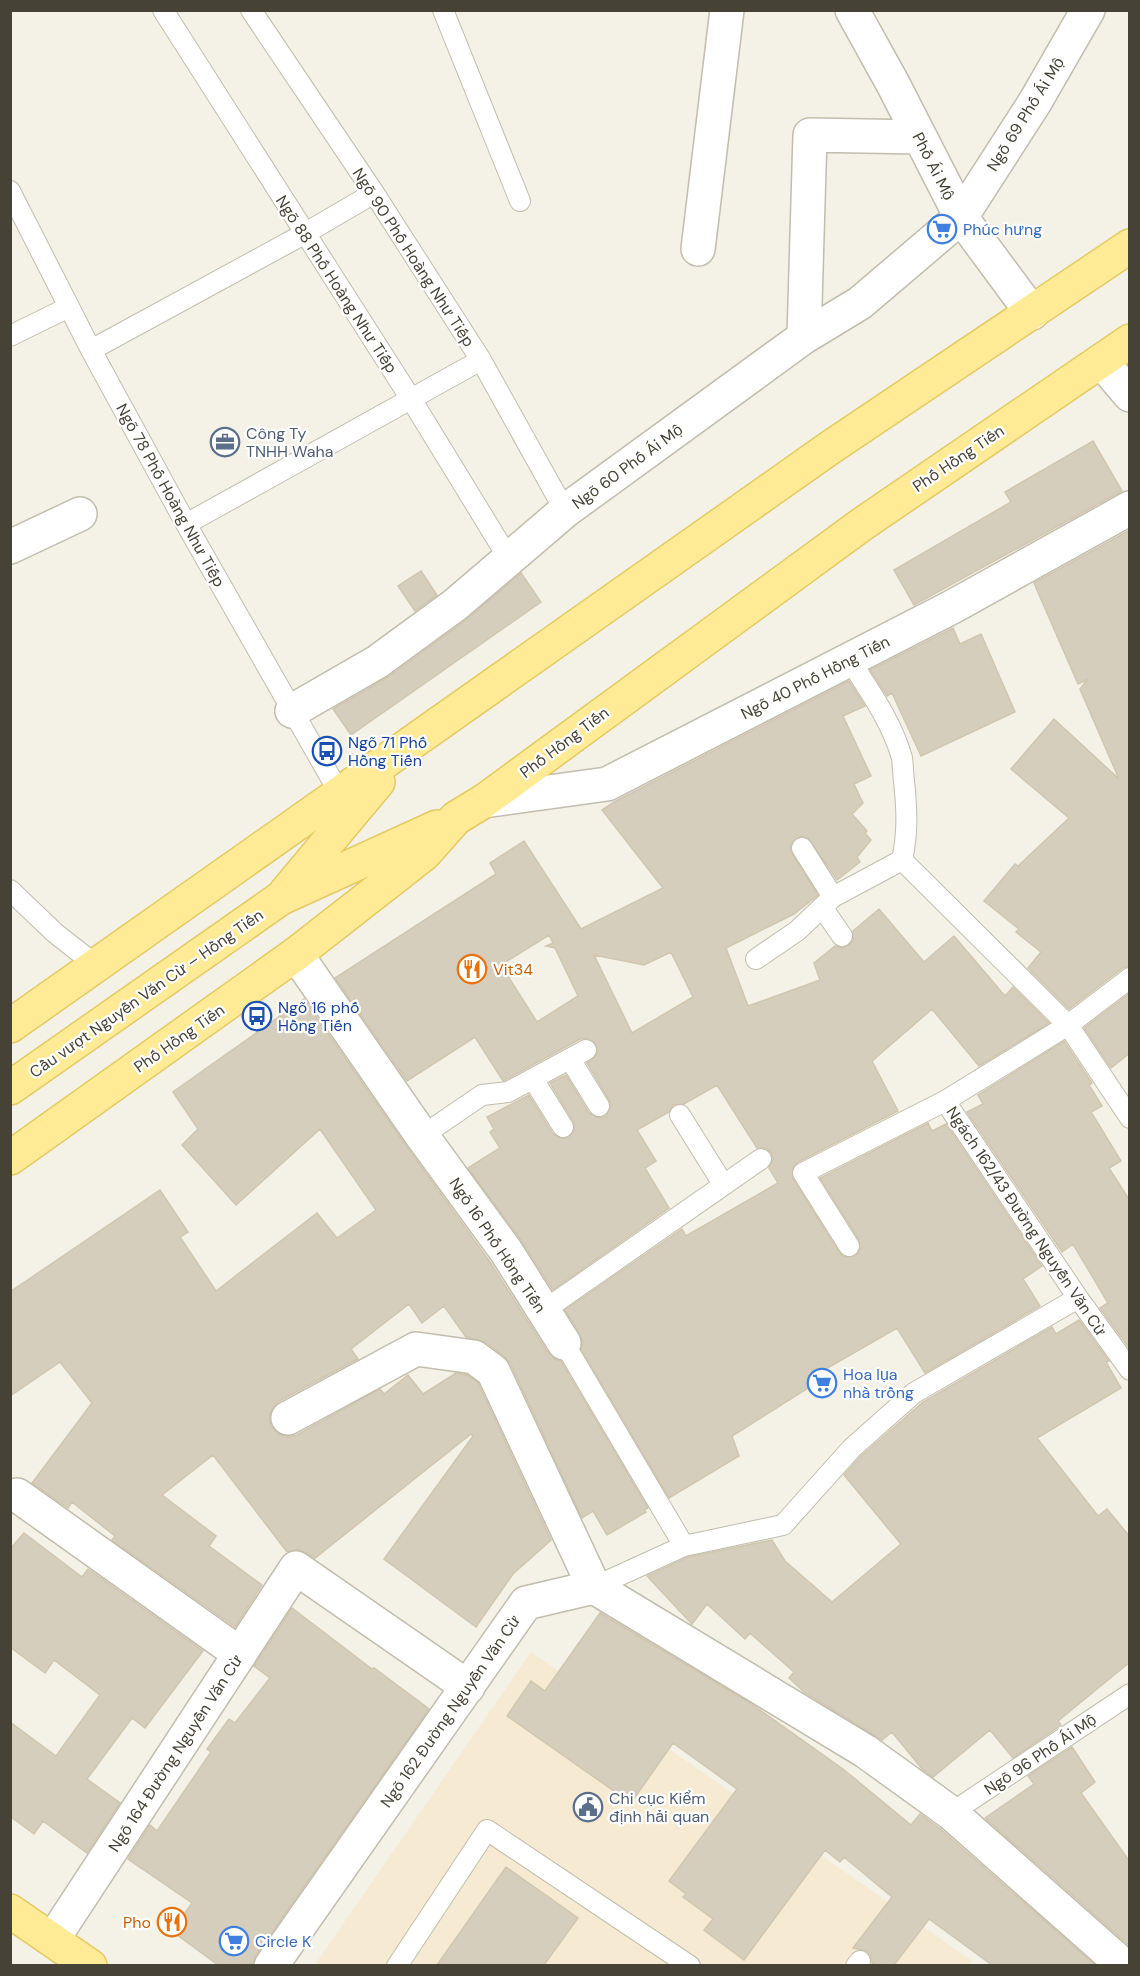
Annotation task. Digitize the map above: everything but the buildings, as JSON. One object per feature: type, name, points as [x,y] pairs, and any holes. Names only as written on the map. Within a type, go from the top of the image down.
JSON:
[{"type":"main road","points":[[10,1026],[831,447],[1130,246]]},
{"type":"main road","name":"Phố Hồng Tiến","points":[[10,1158],[297,954],[424,854],[456,818],[484,801],[861,525],[1130,341]]},
{"type":"main road","points":[[281,898],[407,747]]},
{"type":"main road","points":[[281,898],[456,818]]},
{"type":"main road","name":"Cầu vượt Nguyễn Văn Cừ – Hồng Tiến","points":[[10,1088],[281,898]]},
{"type":"main road","points":[[10,1911],[90,1965]]},
{"type":"street","points":[[698,249],[726,10]]},
{"type":"street","name":"Phố Ái Mộ","points":[[852,10],[961,217],[1032,313]]},
{"type":"street","name":"Ngõ 69 Phố Ái Mộ","points":[[961,217],[1035,102],[1088,10]]},
{"type":"street","points":[[804,337],[810,135],[919,136]]},
{"type":"street","name":"Ngõ 60 Phố Ái Mộ","points":[[292,711],[377,662],[455,606],[565,511],[804,337],[860,303],[961,217]]},
{"type":"street","points":[[1101,361],[1130,395]]},
{"type":"street","name":"Ngõ 40 Phố Hồng Tiến","points":[[484,801],[607,784],[952,607],[1130,508]]},
{"type":"street","points":[[10,547],[80,514]]},
{"type":"street","name":"Ngõ 16 Phố Hồng Tiến","points":[[297,954],[422,1136],[506,1251],[564,1343]]},
{"type":"street","points":[[288,1418],[416,1349],[474,1357],[494,1371],[594,1587],[865,1751],[951,1814],[1124,1965]]},
{"type":"street","points":[[16,1495],[240,1654]]},
{"type":"street","name":"Ngõ 164 Đường Nguyễn Văn Cừ","points":[[53,1939],[296,1568],[468,1687]]},
{"type":"street","name":"Ngõ 162 Đường Nguyễn Văn Cừ","points":[[271,1965],[526,1603],[594,1587]]},
{"type":"lane","name":"Ngõ 88 Phố Hoàng Như Tiếp","points":[[163,10],[411,399],[509,559]]},
{"type":"lane","name":"Ngõ 90 Phố Hoàng Như Tiếp","points":[[251,10],[374,193],[481,360],[565,511]]},
{"type":"lane","points":[[443,10],[520,201]]},
{"type":"lane","name":"Ngõ 78 Phố Hoàng Như Tiếp","points":[[10,191],[91,350],[186,524],[340,794]]},
{"type":"lane","points":[[91,350],[304,234],[374,193]]},
{"type":"lane","points":[[10,336],[69,307]]},
{"type":"lane","points":[[186,524],[481,360]]},
{"type":"lane","points":[[756,959],[797,931],[827,902],[902,860],[907,836],[907,810],[902,758],[891,731],[849,659]]},
{"type":"lane","points":[[802,848],[842,936]]},
{"type":"lane","points":[[902,860],[1068,1025],[1130,1118]]},
{"type":"lane","points":[[10,891],[55,933],[97,966]]},
{"type":"lane","points":[[849,1246],[803,1173],[945,1101],[1068,1025],[1130,978]]},
{"type":"lane","points":[[422,1136],[482,1095],[508,1092],[578,1054],[599,1106]]},
{"type":"lane","points":[[533,1079],[563,1127]]},
{"type":"lane","name":"Ngách 162/43 Đường Nguyễn Văn Cừ","points":[[945,1101],[1078,1298],[1130,1370]]},
{"type":"lane","points":[[680,1115],[723,1184]]},
{"type":"lane","points":[[543,1311],[761,1159]]},
{"type":"lane","name":"Ngõ 162 Đường Nguyễn Văn Cừ","points":[[594,1587],[684,1546],[783,1525],[852,1448],[914,1393],[1078,1298]]},
{"type":"lane","name":"Ngõ 16 Phố Hồng Tiến","points":[[564,1343],[684,1546]]},
{"type":"lane","name":"Ngõ 96 Phố Ái Mộ","points":[[951,1814],[1130,1694]]},
{"type":"lane","points":[[397,1965],[487,1830],[690,1965]]},
{"type":"shaded area","name":"Chi cục Kiểm định hải quan","points":[[531,1652],[972,1961],[969,1966],[314,1966]]},
{"type":"place","name":"Phúc hưng","points":[[942,229]]},
{"type":"place","name":"Công Ty TNHH Waha","points":[[225,442]]},
{"type":"place","name":"Ngõ 71 Phố Hồng Tiến","points":[[327,751]]},
{"type":"place","name":"Vit34","points":[[472,969]]},
{"type":"place","name":"Ngõ 16 phố Hồng Tiến","points":[[257,1016]]},
{"type":"place","name":"Hoa lụa nhà trồng","points":[[822,1383]]},
{"type":"place","name":"Chi cục Kiểm định hải quan","points":[[588,1807]]},
{"type":"place","name":"Pho","points":[[172,1922]]},
{"type":"place","name":"Circle K","points":[[234,1941]]}]
